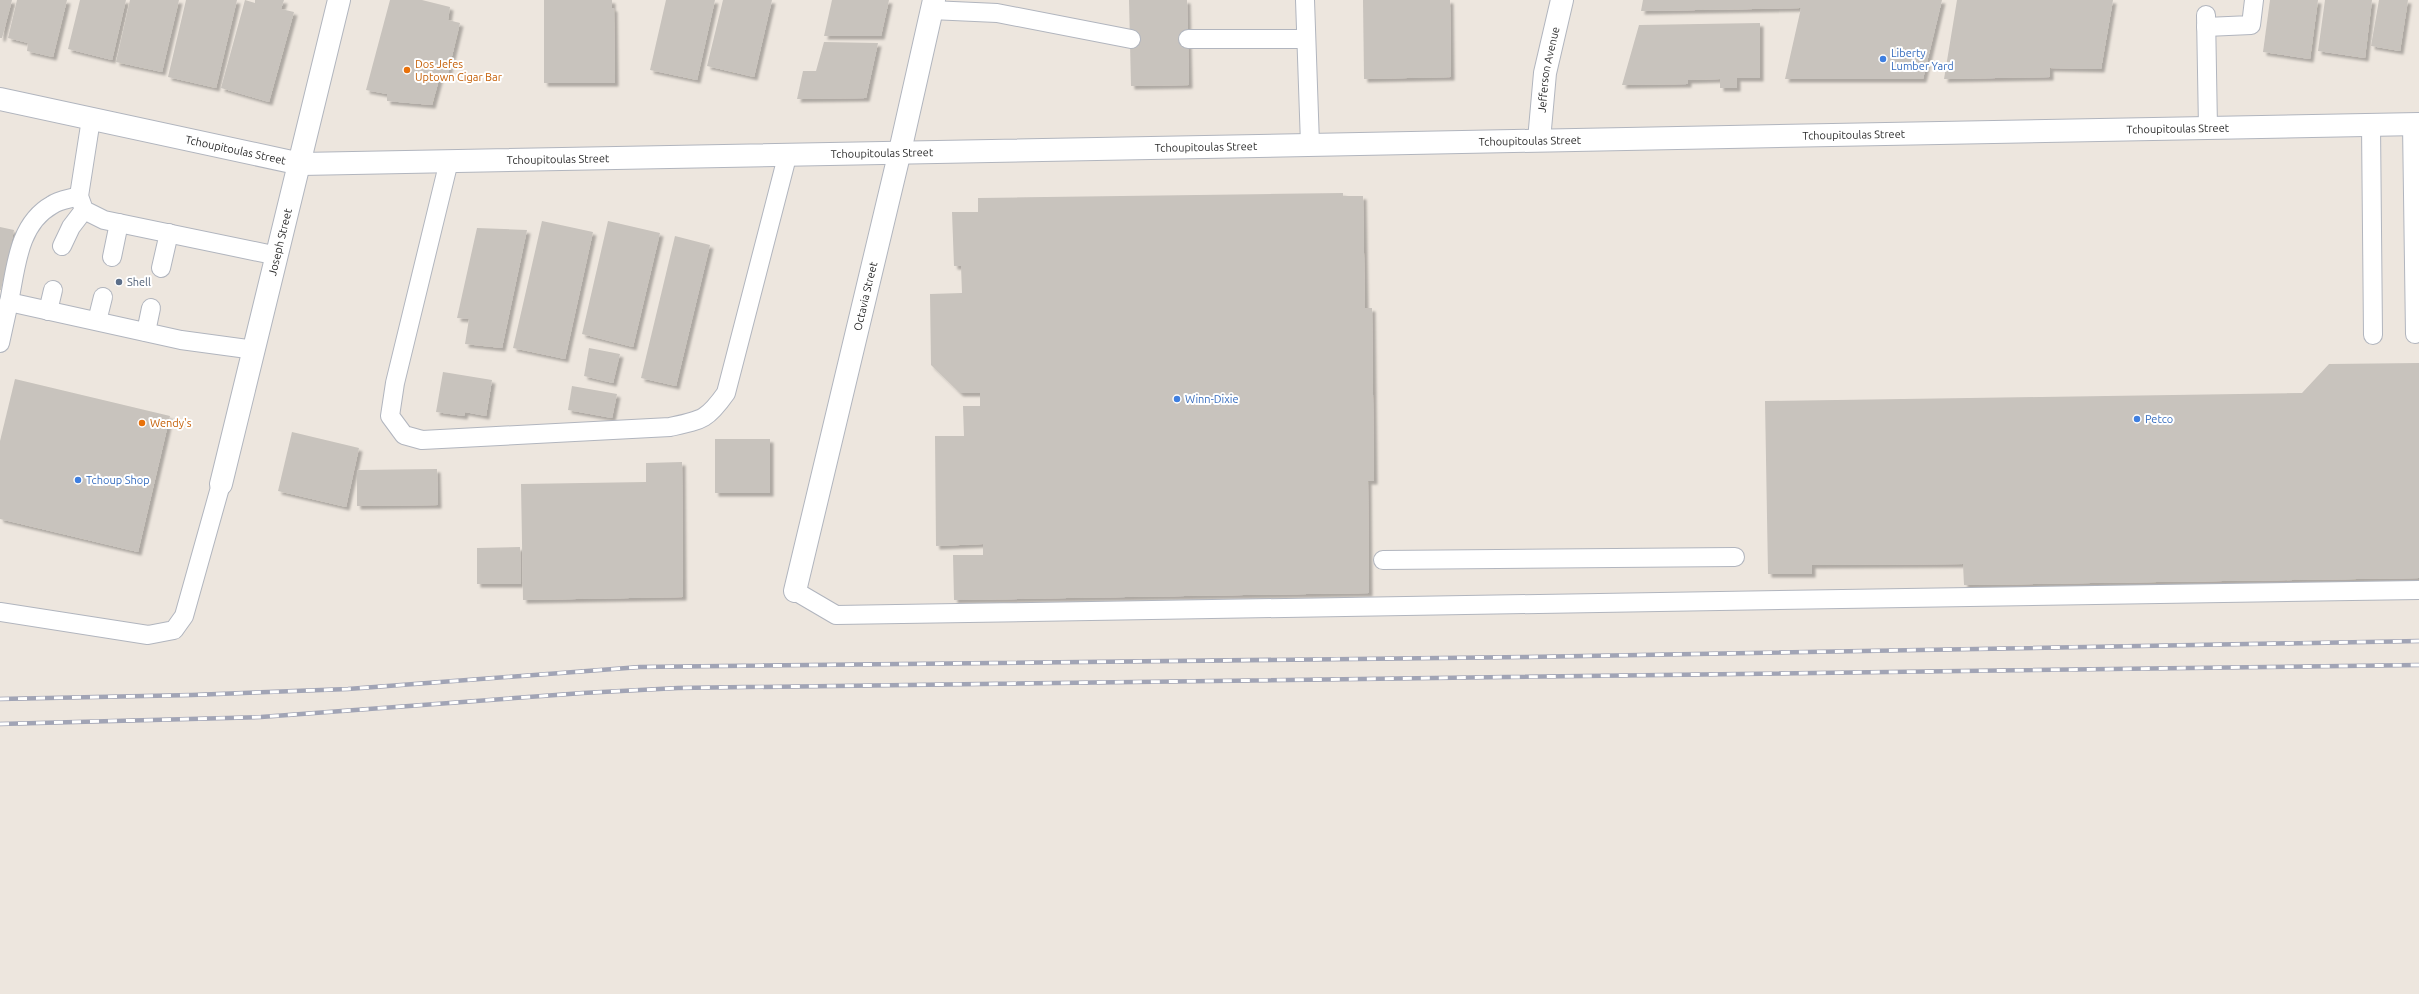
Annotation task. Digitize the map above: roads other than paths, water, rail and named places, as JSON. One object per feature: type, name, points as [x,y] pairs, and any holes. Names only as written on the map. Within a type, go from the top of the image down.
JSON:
[{"type":"street","name":"Joseph Street","points":[[222,484],[301,164],[339,0]]},
{"type":"street","name":"Jefferson Avenue","points":[[1539,140],[1545,73],[1562,0]]},
{"type":"street","name":"Octavia Street","points":[[795,592],[900,151],[932,5]]},
{"type":"street","name":"Tchoupitoulas Street","points":[[0,99],[301,164],[788,153],[2415,124]]},
{"type":"lane","points":[[1305,0],[1310,144]]},
{"type":"lane","points":[[2208,128],[2206,21],[2251,25],[2254,0]]},
{"type":"lane","points":[[932,5],[997,13],[1131,39]]},
{"type":"lane","points":[[1188,39],[1306,39]]},
{"type":"lane","points":[[62,246],[81,203],[91,119]]},
{"type":"lane","points":[[2415,124],[2415,334]]},
{"type":"lane","points":[[2371,125],[2373,335]]},
{"type":"lane","points":[[449,160],[395,383],[390,416],[404,435],[422,440],[670,427],[697,421],[712,412],[726,393],[788,153]]},
{"type":"lane","points":[[0,342],[20,248],[32,223],[52,204],[81,203],[104,220],[278,256]]},
{"type":"lane","points":[[112,257],[119,223]]},
{"type":"lane","points":[[160,268],[168,233]]},
{"type":"lane","points":[[48,311],[53,290]]},
{"type":"lane","points":[[97,321],[103,297]]},
{"type":"lane","points":[[9,302],[181,340],[255,350]]},
{"type":"lane","points":[[146,332],[151,308]]},
{"type":"lane","points":[[0,612],[148,635],[174,630],[184,616],[222,484]]},
{"type":"lane","points":[[1383,560],[1735,558]]},
{"type":"lane","points":[[795,592],[836,615],[2419,590]]},
{"type":"railway","points":[[0,699],[192,695],[348,689],[640,667],[1527,657],[2419,641]]},
{"type":"railway","points":[[0,724],[261,717],[583,693],[678,688],[2419,665]]},
{"type":"place","name":"Liberty Lumber Yard","points":[[1883,59]]},
{"type":"place","name":"Dos Jefes Uptown Cigar Bar","points":[[407,70]]},
{"type":"place","name":"Shell","points":[[119,282]]},
{"type":"place","name":"Winn-Dixie","points":[[1177,399]]},
{"type":"place","name":"Petco","points":[[2137,419]]},
{"type":"place","name":"Wendy's","points":[[142,423]]},
{"type":"place","name":"Tchoup Shop","points":[[78,480]]}]
